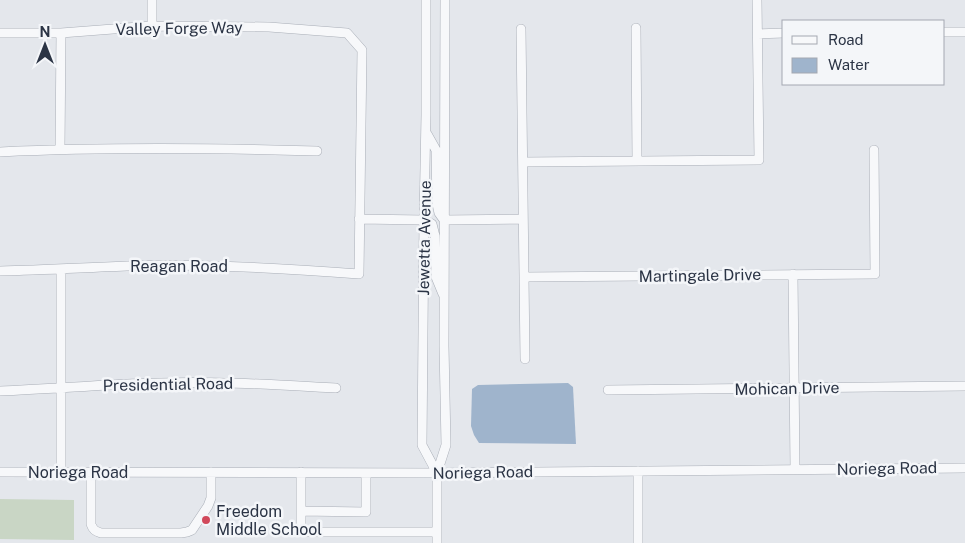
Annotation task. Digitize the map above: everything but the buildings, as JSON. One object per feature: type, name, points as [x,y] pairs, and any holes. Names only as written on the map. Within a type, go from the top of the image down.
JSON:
[{"type":"street","points":[[152,0],[152,26]]},
{"type":"street","name":"Jewetta Avenue","points":[[426,0],[422,445],[437,473]]},
{"type":"street","name":"Jewetta Avenue","points":[[437,543],[437,473],[446,445],[444,299],[445,0]]},
{"type":"street","points":[[523,162],[759,160],[757,0]]},
{"type":"street","name":"Valley Forge Way","points":[[0,33],[61,33],[152,26],[269,27],[346,33],[362,50],[359,219]]},
{"type":"street","points":[[636,28],[638,161]]},
{"type":"street","points":[[521,29],[525,359]]},
{"type":"street","points":[[945,32],[965,32]]},
{"type":"street","points":[[60,149],[61,33]]},
{"type":"street","points":[[758,34],[782,33]]},
{"type":"street","points":[[426,132],[436,150],[436,204],[444,220],[524,219]]},
{"type":"street","points":[[0,152],[60,149],[213,148],[317,151]]},
{"type":"street","name":"Martingale Drive","points":[[524,277],[875,274],[874,150]]},
{"type":"street","points":[[359,219],[424,220],[432,224],[435,236],[436,277],[444,299]]},
{"type":"street","name":"Reagan Road","points":[[0,271],[161,265],[293,269],[359,274],[359,219]]},
{"type":"street","points":[[61,269],[61,472]]},
{"type":"street","points":[[793,274],[795,469]]},
{"type":"street","name":"Presidential Road","points":[[0,391],[162,383],[228,383],[336,388]]},
{"type":"street","name":"Mohican Drive","points":[[608,390],[965,386]]},
{"type":"street","name":"Noriega Road","points":[[0,472],[437,473],[965,468]]},
{"type":"street","points":[[638,471],[638,543]]},
{"type":"street","points":[[91,472],[91,524],[96,532],[181,533],[192,530],[208,506],[211,498],[211,472]]},
{"type":"street","points":[[302,472],[301,528],[304,531],[437,532]]},
{"type":"street","points":[[301,511],[366,512],[366,473]]},
{"type":"green space","points":[[0,499],[74,500],[74,540],[0,539]]},
{"type":"water","points":[[568,383],[573,387],[576,444],[479,443],[474,435],[471,426],[472,389],[478,385]]},
{"type":"place","name":"Freedom Middle School","points":[[206,520]]}]
